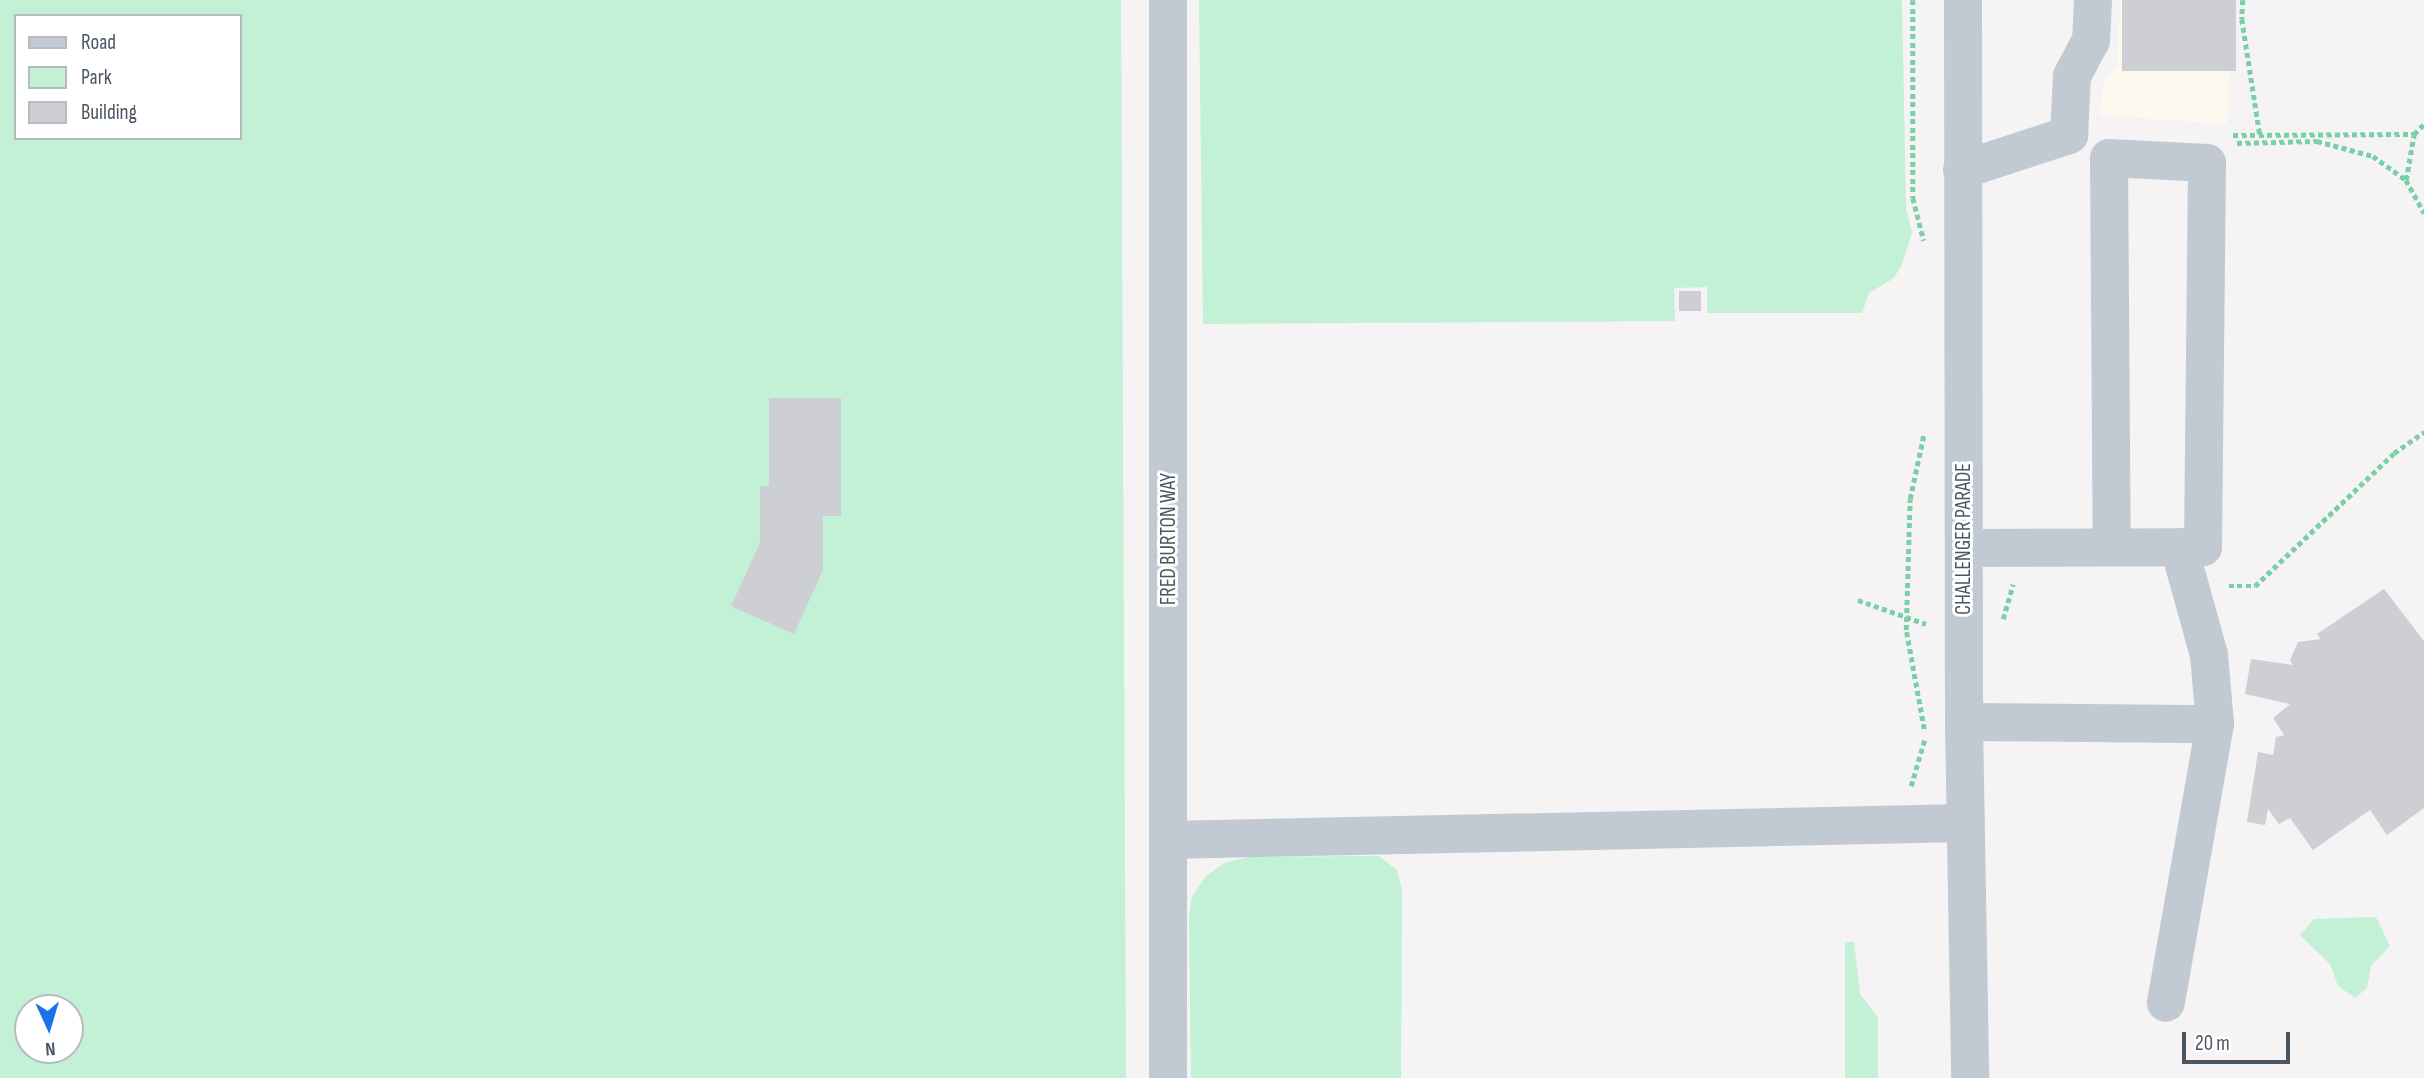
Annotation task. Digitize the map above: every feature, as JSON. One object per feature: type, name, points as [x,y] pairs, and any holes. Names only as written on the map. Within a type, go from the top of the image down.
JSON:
[{"type":"street","name":"FRED BURTON WAY","points":[[1168,0],[1168,1078]]},
{"type":"street","name":"CHALLENGER PARADE","points":[[1963,0],[1964,722],[1970,1078]]},
{"type":"street","points":[[1962,170],[2069,135],[2073,76],[2091,41],[2093,0]]},
{"type":"street","points":[[1965,548],[2203,547],[2207,163],[2109,158],[2112,547]]},
{"type":"street","points":[[2165,1003],[2215,724],[2209,655],[2179,547]]},
{"type":"street","points":[[1964,722],[2215,724]]},
{"type":"street","points":[[1168,840],[1966,823]]},
{"type":"path","points":[[1913,0],[1913,198],[1926,251]]},
{"type":"path","points":[[2243,0],[2242,19],[2260,135]]},
{"type":"path","points":[[2424,124],[2414,134],[2406,180],[2424,213]]},
{"type":"path","points":[[2194,162],[2223,136],[2414,134]]},
{"type":"path","points":[[1915,825],[1910,778],[1925,739],[1906,630],[1910,499],[1926,426]]},
{"type":"shaded area","points":[[2120,0],[2233,0],[2227,124],[2099,115],[2103,85],[2117,65]]},
{"type":"green space","points":[[0,0],[1121,0],[1126,1078],[0,1078]]},
{"type":"green space","points":[[1199,0],[1902,0],[1906,208],[1912,233],[1902,264],[1894,278],[1869,293],[1862,313],[1707,313],[1707,287],[1674,288],[1675,321],[1203,324]]},
{"type":"green space","points":[[1379,856],[1397,870],[1402,890],[1401,1078],[1191,1078],[1189,917],[1192,897],[1205,877],[1224,863],[1250,857]]},
{"type":"green space","points":[[2376,917],[2390,946],[2371,966],[2367,988],[2355,998],[2338,986],[2330,964],[2300,935],[2314,919]]},
{"type":"green space","points":[[1845,942],[1854,942],[1860,994],[1878,1017],[1878,1078],[1845,1078]]},
{"type":"building","points":[[2122,0],[2236,0],[2236,71],[2122,71]]},
{"type":"building","points":[[1679,291],[1701,291],[1701,311],[1679,311]]},
{"type":"building","points":[[769,398],[841,398],[841,516],[823,516],[823,570],[794,634],[731,606],[760,543],[760,486],[769,486]]},
{"type":"building","points":[[2384,589],[2424,641],[2424,808],[2387,835],[2370,810],[2313,850],[2290,818],[2279,824],[2268,809],[2265,825],[2247,822],[2258,752],[2273,755],[2276,737],[2284,735],[2273,718],[2290,704],[2245,694],[2251,659],[2293,665],[2290,660],[2298,642],[2321,639],[2317,634]]}]
